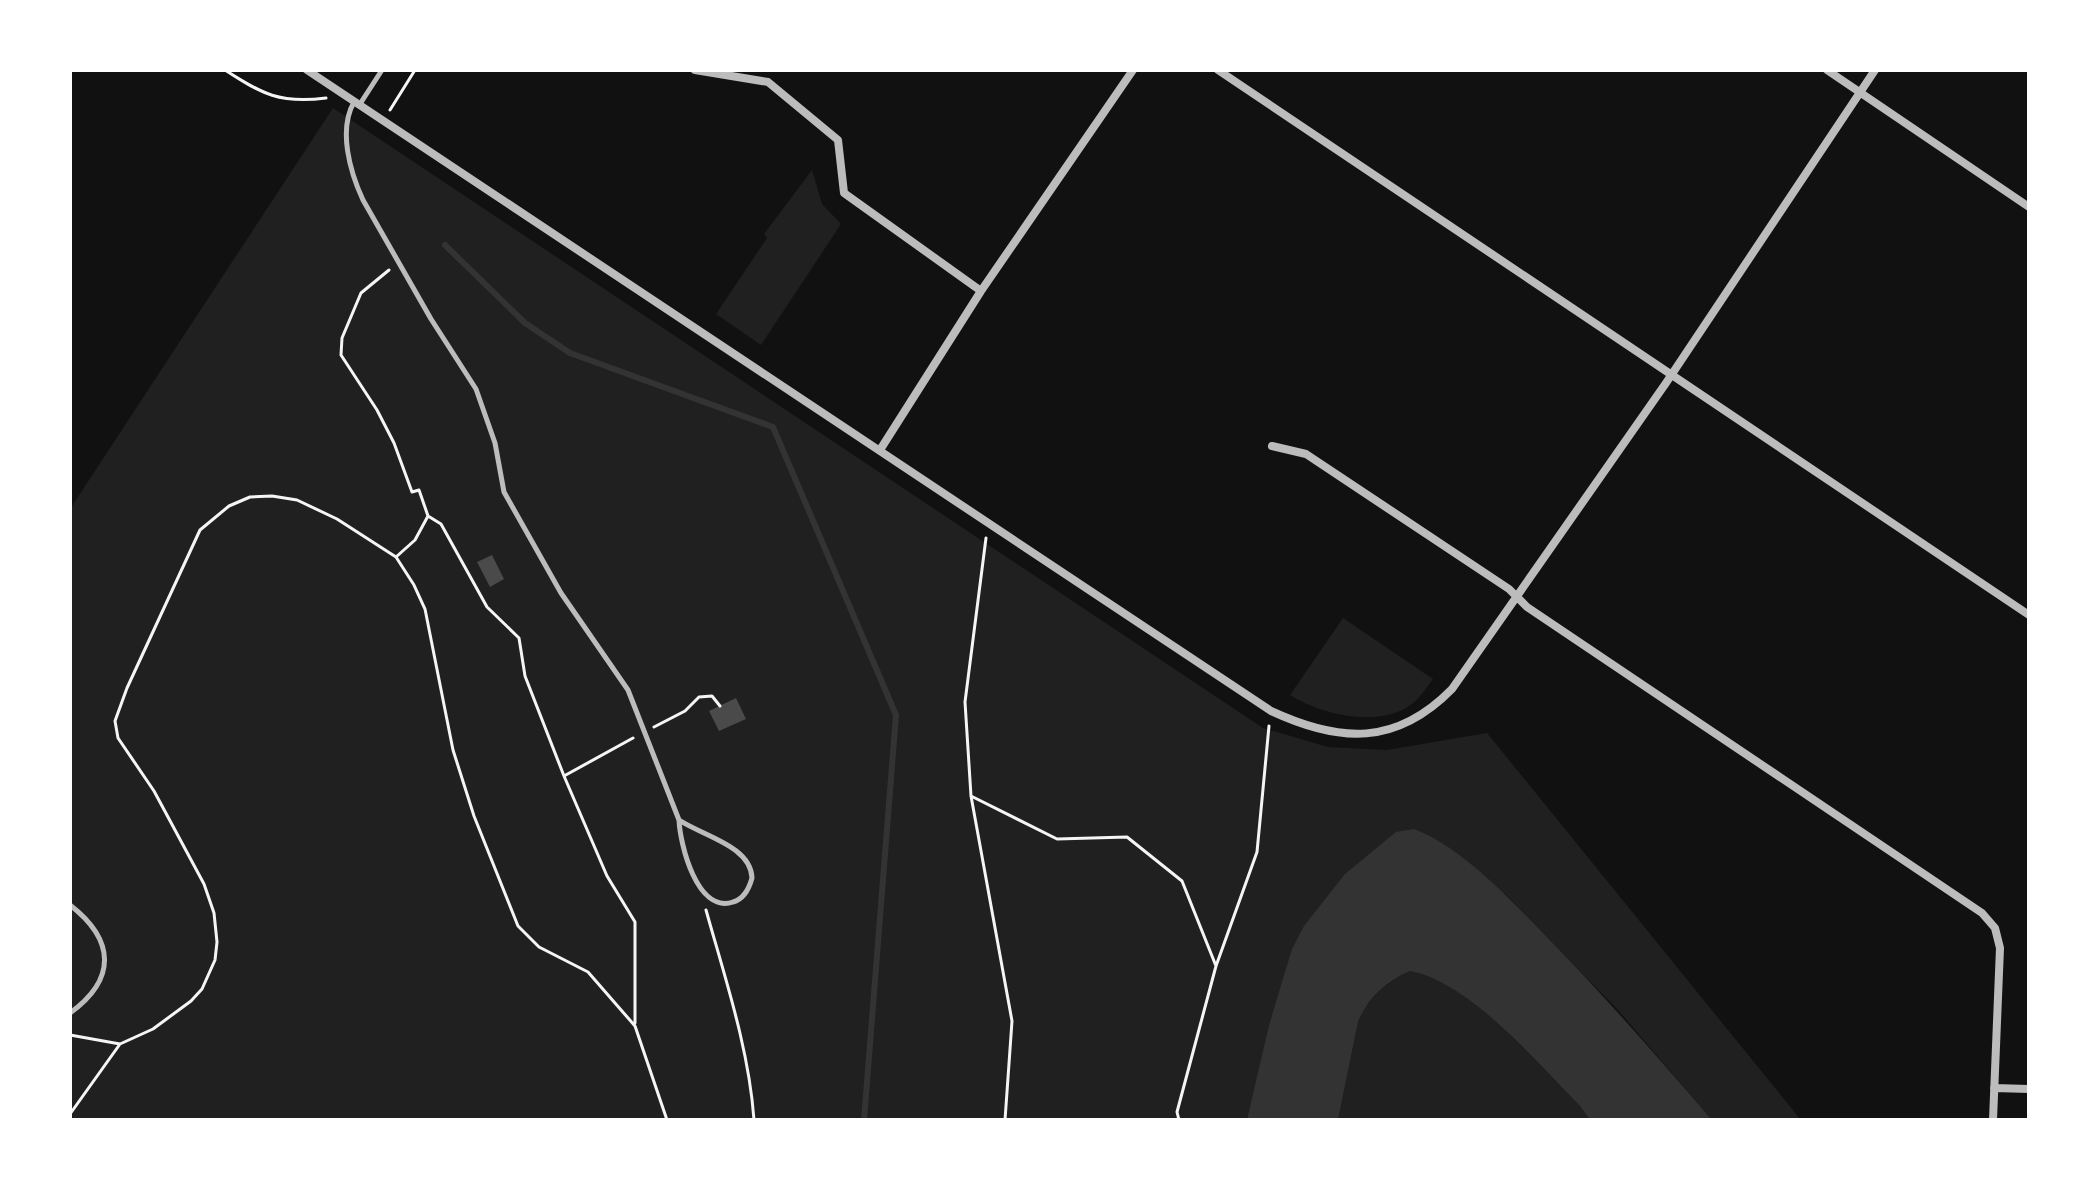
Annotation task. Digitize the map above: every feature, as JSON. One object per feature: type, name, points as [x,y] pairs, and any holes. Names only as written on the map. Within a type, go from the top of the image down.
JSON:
[{"type":"street","points":[[307,70],[1271,711],[1328,732],[1367,733],[1390,730],[1411,722],[1432,709],[1452,689],[1672,375],[1875,70]]},
{"type":"street","points":[[695,70],[768,82],[838,140],[844,193],[981,291]]},
{"type":"street","points":[[880,450],[981,291],[1133,70]]},
{"type":"street","points":[[1218,70],[2029,615]]},
{"type":"street","points":[[1827,70],[2029,207]]},
{"type":"street","points":[[1272,446],[1306,454],[1509,589],[1527,607],[1982,913],[1995,928],[2000,948],[1993,1120]]},
{"type":"street","points":[[1994,1088],[2029,1089]]},
{"type":"lane","points":[[382,70],[354,100],[349,114],[347,126],[355,182],[398,263],[476,389],[495,443],[504,492],[561,593],[628,690],[679,820],[684,854],[700,885],[714,900],[728,904],[742,897],[752,878],[751,869],[738,851],[679,820]]},
{"type":"lane","points":[[70,905],[91,924],[101,938],[105,952],[104,972],[98,986],[70,1013]]},
{"type":"path","points":[[225,70],[273,97],[304,101],[354,100]]},
{"type":"path","points":[[384,120],[415,70]]},
{"type":"path","points":[[398,263],[361,293],[342,338],[341,355],[377,410],[394,443],[412,492],[419,490],[428,516],[441,524],[487,607],[519,638],[525,676],[564,776],[607,876],[635,922],[635,1026],[667,1120]]},
{"type":"path","points":[[70,1114],[120,1044],[153,1029],[191,1001],[202,989],[215,960],[214,913],[204,884],[154,791],[118,738],[115,721],[200,530],[229,506],[250,497],[272,496],[315,507],[396,557],[425,609],[453,750],[474,816],[518,926],[539,947],[588,972],[635,1026]]},
{"type":"path","points":[[396,557],[415,540],[428,516]]},
{"type":"path","points":[[988,522],[965,702],[971,796],[1012,1021],[1005,1120]]},
{"type":"path","points":[[1179,1120],[1177,1112],[1216,966],[1257,852],[1271,711]]},
{"type":"path","points":[[564,776],[588,763]]},
{"type":"path","points":[[971,796],[1057,839],[1127,837],[1182,881],[1216,966]]},
{"type":"path","points":[[700,885],[731,1001],[752,1093],[754,1120]]},
{"type":"path","points":[[70,1035],[120,1044]]},
{"type":"shaded area","points":[[333,108],[1263,728],[1328,747],[1387,750],[1487,733],[1801,1120],[1712,1120],[1618,1010],[1504,893],[1281,987],[1269,1025],[1248,1120],[70,1120],[70,509]]},
{"type":"shaded area","points":[[812,170],[822,204],[841,224],[761,345],[716,314],[767,238],[764,234]]},
{"type":"shaded area","points":[[1343,618],[1433,679],[1411,704],[1389,715],[1360,717],[1329,712],[1290,695]]},
{"type":"shaded area","points":[[1414,829],[1466,860],[1515,904],[1608,1002],[1712,1120],[1590,1120],[1523,1047],[1479,1007],[1433,978],[1410,971],[1379,991],[1362,1013],[1338,1120],[1247,1120],[1269,1025],[1292,949],[1304,926],[1345,874],[1396,832]]},
{"type":"shaded area","points":[[1410,971],[1433,978],[1479,1007],[1523,1047],[1590,1120],[1338,1120],[1362,1013],[1379,992]]},
{"type":"building","points":[[492,555],[504,579],[490,587],[477,562]]},
{"type":"building","points":[[736,698],[746,719],[719,731],[709,711]]},
{"type":"waterway","points":[[445,245],[525,323],[570,353],[773,427],[896,715],[864,1120]]}]
